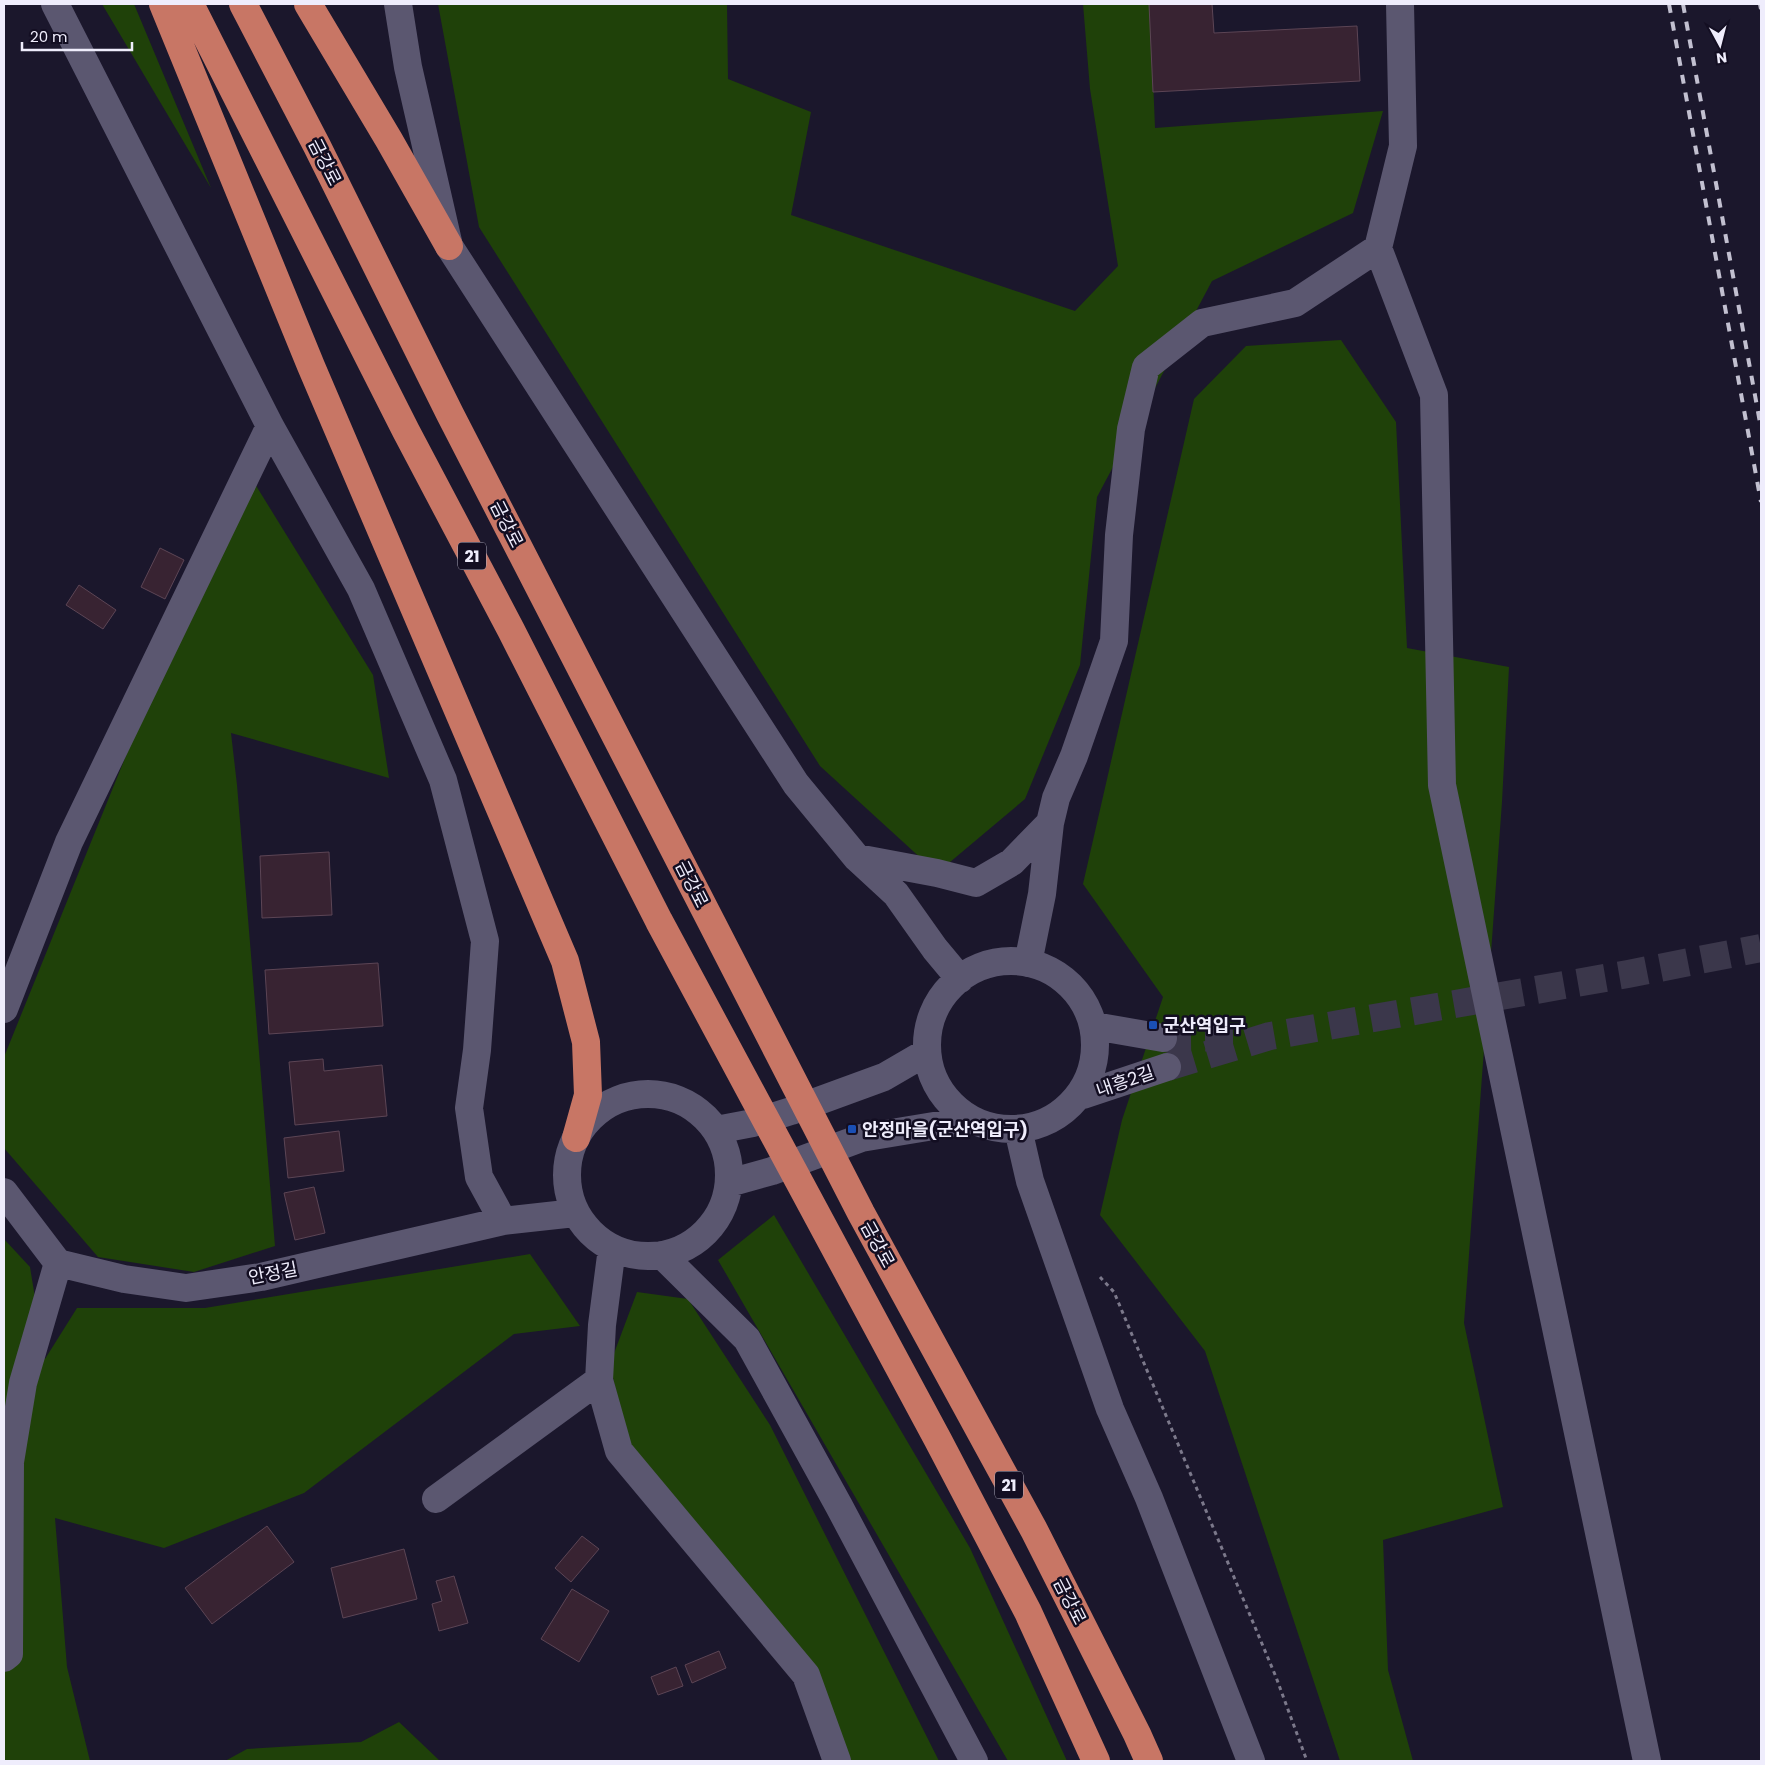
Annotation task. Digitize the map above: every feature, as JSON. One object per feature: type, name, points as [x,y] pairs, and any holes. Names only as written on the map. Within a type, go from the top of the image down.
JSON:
[{"type":"highway","points":[[163,4],[310,366],[565,962],[586,1042],[588,1095],[576,1138]]},
{"type":"highway","name":"21","points":[[190,4],[406,431],[511,630],[659,921],[938,1440],[1028,1612],[1096,1761]]},
{"type":"highway","name":"금강로","points":[[243,4],[317,146],[450,414],[861,1213],[1034,1530],[1149,1761]]},
{"type":"highway","points":[[308,4],[449,246]]},
{"type":"street","points":[[55,4],[270,426],[361,589],[443,780],[485,941],[477,1050],[469,1108],[479,1177],[503,1221]]},
{"type":"street","points":[[398,4],[408,67],[449,246],[796,784],[857,858],[896,894],[934,949],[960,979]]},
{"type":"street","points":[[1400,4],[1403,146],[1378,248],[1434,395],[1442,785],[1647,1761]]},
{"type":"street","points":[[1028,963],[1042,894],[1050,823],[1056,798],[1074,756],[1114,641],[1119,535],[1131,428],[1146,367],[1202,323],[1295,303],[1378,248]]},
{"type":"street","points":[[4,1009],[69,842],[270,426]]},
{"type":"street","points":[[857,858],[937,873],[976,883],[1012,862],[1050,823]]},
{"type":"street","points":[[1012,960],[1028,963],[1040,966],[1065,979],[1076,992],[1094,1026],[1096,1054],[1082,1095],[1051,1121],[1024,1129],[996,1129],[970,1120],[948,1103],[933,1079],[927,1052],[929,1024],[938,996],[960,979],[984,965],[1012,960]]},
{"type":"street","name":"내흥2길","points":[[1094,1026],[1163,1038]]},
{"type":"street","points":[[716,1130],[753,1123],[791,1112],[884,1077],[927,1052]]},
{"type":"street","name":"내흥2길","points":[[1082,1095],[1167,1066]]},
{"type":"street","points":[[644,1094],[672,1097],[697,1110],[716,1130],[727,1156],[729,1183],[722,1209],[708,1230],[687,1247],[662,1255],[636,1256],[612,1248],[591,1234],[575,1213],[567,1188],[568,1162],[576,1138],[593,1116],[616,1100],[644,1094]]},
{"type":"street","points":[[729,1183],[772,1171],[861,1138],[970,1120]]},
{"type":"street","points":[[1018,1129],[1030,1181],[1110,1409],[1149,1498],[1251,1761]]},
{"type":"street","points":[[4,1192],[58,1263],[23,1383],[10,1462],[9,1654],[4,1658]]},
{"type":"street","name":"안정길","points":[[58,1263],[124,1279],[186,1288],[262,1277],[503,1221],[575,1213]]},
{"type":"street","points":[[612,1248],[602,1325],[599,1380],[619,1451],[806,1676],[837,1761]]},
{"type":"street","points":[[662,1255],[747,1339],[839,1506],[974,1761]]},
{"type":"street","points":[[436,1499],[599,1380]]},
{"type":"path","points":[[1096,1273],[1114,1292],[1276,1677],[1307,1761]]},
{"type":"green space","points":[[102,4],[134,4],[211,188]]},
{"type":"green space","points":[[438,4],[727,4],[728,79],[811,112],[791,215],[1075,311],[1118,266],[1090,89],[1083,4],[1150,4],[1155,128],[1383,111],[1353,213],[1212,281],[1097,497],[1080,665],[1025,799],[937,873],[820,766],[479,227]]},
{"type":"green space","points":[[1341,340],[1396,422],[1407,648],[1509,667],[1502,802],[1464,1323],[1503,1507],[1383,1540],[1388,1670],[1413,1761],[1340,1761],[1205,1351],[1100,1215],[1122,1120],[1163,997],[1083,884],[1194,399],[1246,346]]},
{"type":"green space","points":[[255,484],[373,675],[389,778],[231,733],[237,785],[275,1246],[194,1272],[98,1257],[4,1148],[4,1057],[140,721]]},
{"type":"green space","points":[[774,1215],[970,1548],[1067,1761],[1008,1761],[718,1260]]},
{"type":"green space","points":[[4,1239],[30,1267],[45,1359],[77,1308],[205,1308],[530,1254],[580,1326],[514,1334],[304,1493],[164,1548],[55,1518],[67,1667],[90,1761],[4,1761]]},
{"type":"green space","points":[[637,1292],[688,1299],[770,1425],[939,1761],[849,1761],[819,1682],[628,1446],[610,1364]]},
{"type":"green space","points":[[399,1722],[440,1761],[225,1761],[247,1749],[361,1742]]},
{"type":"building","points":[[1149,4],[1212,4],[1214,33],[1357,26],[1360,81],[1153,92]]},
{"type":"building","points":[[160,548],[184,560],[165,599],[141,587]]},
{"type":"building","points":[[79,585],[116,610],[103,629],[66,605]]},
{"type":"building","points":[[329,852],[332,915],[262,918],[260,856]]},
{"type":"building","points":[[378,963],[383,1026],[269,1034],[265,970]]},
{"type":"building","points":[[323,1059],[324,1071],[382,1065],[387,1116],[295,1125],[289,1062]]},
{"type":"building","points":[[339,1131],[344,1171],[288,1178],[284,1138]]},
{"type":"building","points":[[314,1187],[325,1233],[295,1240],[284,1193]]},
{"type":"building","points":[[267,1526],[294,1562],[212,1624],[185,1588]]},
{"type":"building","points":[[582,1536],[599,1549],[571,1582],[555,1568]]},
{"type":"building","points":[[404,1549],[417,1599],[343,1618],[331,1568]]},
{"type":"building","points":[[454,1576],[468,1623],[439,1631],[432,1604],[442,1601],[436,1581]]},
{"type":"building","points":[[572,1589],[609,1611],[579,1662],[541,1639]]},
{"type":"building","points":[[719,1651],[726,1668],[692,1683],[685,1665]]},
{"type":"building","points":[[676,1667],[683,1686],[658,1695],[651,1677]]},
{"type":"tunnel","points":[[1167,1067],[1270,1036],[1628,974],[1761,948]]},
{"type":"tunnel","points":[[1163,1038],[1234,1037]]},
{"type":"railway","points":[[1669,4],[1761,502]]},
{"type":"railway","points":[[1683,4],[1761,428]]},
{"type":"railway","points":[[1760,4],[1761,9]]},
{"type":"place","name":"군산역입구","points":[[1153,1025]]},
{"type":"place","name":"안정마을(군산역입구)","points":[[852,1129]]}]
